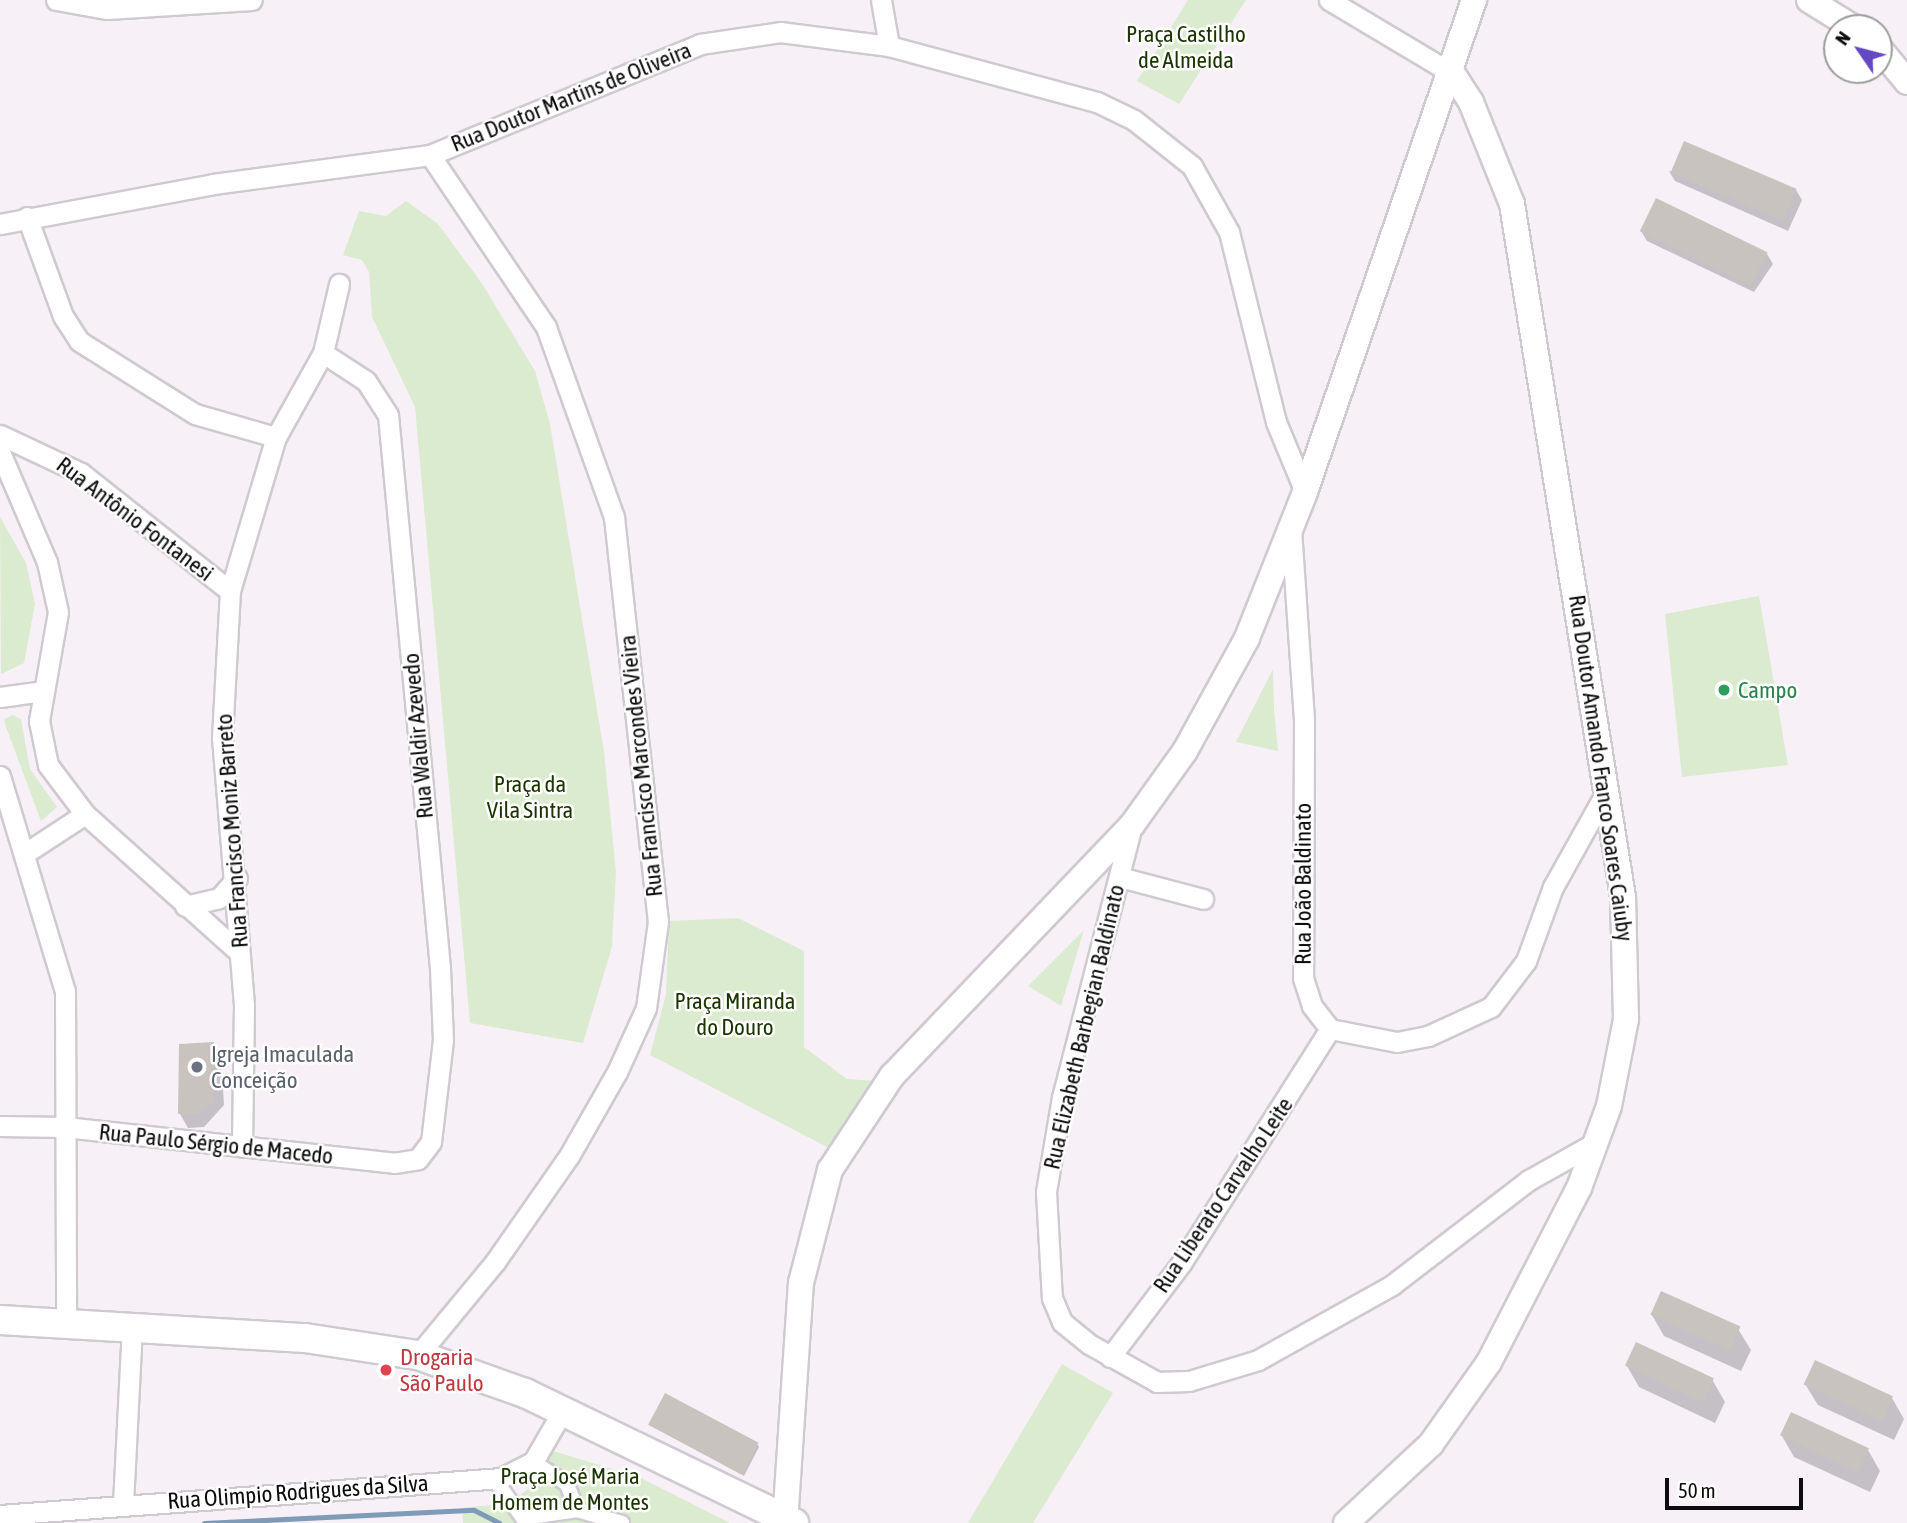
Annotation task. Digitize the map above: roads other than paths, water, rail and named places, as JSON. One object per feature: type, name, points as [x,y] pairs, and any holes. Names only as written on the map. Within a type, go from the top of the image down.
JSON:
[{"type":"main road","points":[[0,1320],[66,1319],[305,1338],[418,1355],[563,1410],[720,1485],[788,1522]]},
{"type":"main road","points":[[720,1485],[747,1523]]},
{"type":"street","points":[[56,0],[107,9],[252,0]]},
{"type":"street","points":[[881,0],[889,46]]},
{"type":"street","points":[[1329,0],[1453,74]]},
{"type":"street","points":[[788,1522],[801,1283],[830,1170],[892,1076],[1132,825],[1185,751],[1247,638],[1305,492],[1453,74],[1474,0]]},
{"type":"street","points":[[1808,0],[1831,14]]},
{"type":"street","name":"Rua Doutor Martins de Oliveira","points":[[0,223],[429,155],[699,44],[780,32],[889,46],[1097,102],[1134,120],[1192,166],[1229,232],[1276,422],[1305,492]]},
{"type":"street","points":[[1893,65],[1907,82]]},
{"type":"street","name":"Rua Doutor Amando Franco Soares Caiuby","points":[[1346,1523],[1431,1444],[1489,1362],[1579,1188],[1595,1143],[1626,1019],[1623,897],[1512,204],[1477,114],[1453,74]]},
{"type":"street","name":"Rua Francisco Marcondes Vieira","points":[[418,1355],[495,1262],[617,1072],[646,1008],[658,922],[614,517],[546,327],[429,155]]},
{"type":"street","points":[[27,217],[62,316],[79,341],[195,414],[276,437]]},
{"type":"street","name":"Rua Francisco Moniz Barreto","points":[[242,1147],[247,1101],[237,878],[222,738],[230,591],[276,437],[323,353],[339,284]]},
{"type":"street","name":"Rua Waldir Azevedo","points":[[323,353],[366,381],[388,415],[442,1004],[427,1149]]},
{"type":"street","name":"Rua Antônio Fontanesi","points":[[0,435],[80,473],[230,591]]},
{"type":"street","points":[[0,452],[47,562],[58,612],[39,721],[48,765],[85,814],[239,952]]},
{"type":"street","name":"Rua João Baldinato","points":[[1291,526],[1304,722],[1303,978],[1312,1006],[1330,1029]]},
{"type":"street","points":[[0,697],[43,691]]},
{"type":"street","points":[[0,776],[27,852],[65,991],[66,1319]]},
{"type":"street","points":[[1330,1029],[1397,1042],[1428,1036],[1491,1007],[1526,961],[1553,887],[1606,793]]},
{"type":"street","points":[[27,852],[85,814]]},
{"type":"street","name":"Rua Elizabeth Barbegian Baldinato","points":[[1132,825],[1062,1097],[1046,1192],[1052,1298],[1062,1322],[1110,1357],[1147,1379],[1177,1383],[1258,1360],[1392,1285],[1529,1180],[1595,1143]]},
{"type":"street","points":[[1120,877],[1203,899]]},
{"type":"street","points":[[185,906],[219,898],[237,878]]},
{"type":"street","name":"Rua Liberato Carvalho Leite","points":[[1110,1357],[1182,1262],[1330,1029]]},
{"type":"street","name":"Rua Paulo Sérgio de Macedo","points":[[0,1126],[65,1127],[394,1163],[418,1159],[427,1149]]},
{"type":"street","points":[[123,1504],[132,1325]]},
{"type":"street","points":[[563,1410],[533,1462],[568,1484],[577,1510]]},
{"type":"street","name":"Rua Olimpio Rodrigues da Silva","points":[[0,1515],[495,1479],[533,1462]]},
{"type":"street","points":[[495,1479],[523,1518],[577,1510],[622,1523]]},
{"type":"waterway","points":[[204,1523],[474,1510],[499,1523]]},
{"type":"place","name":"Campo","points":[[1724,690]]},
{"type":"place","name":"Igreja Imaculada Conceição","points":[[197,1067]]},
{"type":"place","name":"Drogaria São Paulo","points":[[386,1370]]},
{"type":"park label","name":"Praça Castilho de Almeida","points":[[1186,47]]},
{"type":"park label","name":"Praça da Vila Sintra","points":[[530,797]]},
{"type":"park label","name":"Praça Miranda do Douro","points":[[735,1014]]},
{"type":"park label","name":"Praça José Maria Homem de Montes","points":[[570,1489]]}]
